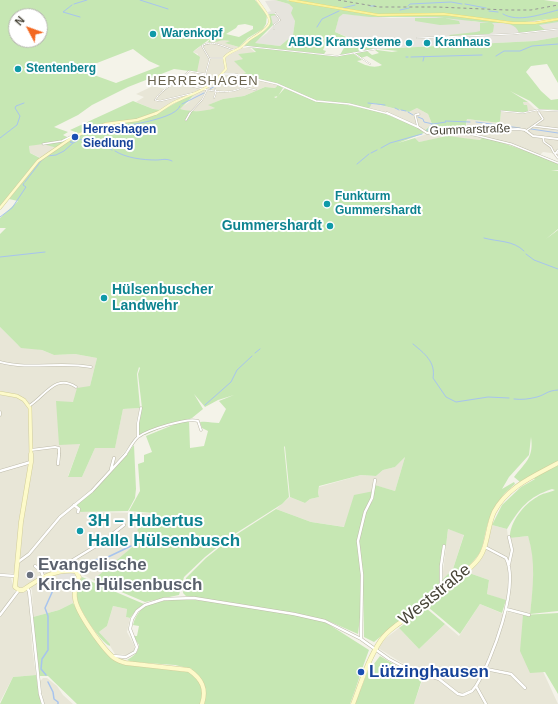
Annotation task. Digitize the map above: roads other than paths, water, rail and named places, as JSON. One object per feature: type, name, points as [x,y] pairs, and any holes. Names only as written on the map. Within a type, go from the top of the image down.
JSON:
[{"type":"main road","points":[[0,208],[43,157],[77,134],[111,122],[128,122],[147,117],[178,100],[206,90],[223,74],[226,68],[224,58],[226,55],[243,46],[250,39],[268,27],[270,20],[267,13],[257,0]]},
{"type":"main road","points":[[290,0],[378,15],[444,14],[513,23],[535,23],[558,19]]},
{"type":"main road","points":[[0,393],[17,396],[30,406],[31,462],[21,522],[15,576],[16,587],[19,590],[27,588],[43,576],[57,572],[72,570],[78,573],[79,576],[75,588],[76,602],[86,621],[112,656],[126,663],[189,670],[196,675],[205,687],[206,696],[202,704]]},
{"type":"main road","name":"Weststraße","points":[[352,704],[375,648],[388,632],[423,609],[476,562],[485,547],[494,513],[502,499],[518,485],[558,463]]},
{"type":"street","points":[[267,13],[275,13],[279,16],[280,20],[274,25],[274,28]]},
{"type":"street","points":[[417,38],[513,34],[558,29]]},
{"type":"street","points":[[224,58],[210,58],[207,56],[202,46],[206,43],[212,43],[234,50]]},
{"type":"street","points":[[243,46],[333,56],[376,49]]},
{"type":"street","points":[[354,53],[370,64]]},
{"type":"street","points":[[189,85],[203,78],[206,74],[210,58]]},
{"type":"street","points":[[196,94],[181,95],[160,101],[155,100],[165,89],[177,82],[189,71],[206,74]]},
{"type":"street","name":"Gummarstraße","points":[[223,74],[234,74],[277,84],[303,97],[316,101],[349,104],[384,112],[418,127],[426,133],[518,129],[526,131],[533,136],[558,139]]},
{"type":"street","points":[[177,82],[206,90],[237,90],[243,87],[256,90]]},
{"type":"street","points":[[186,120],[191,111],[202,100],[206,90]]},
{"type":"street","points":[[214,98],[216,92],[215,90]]},
{"type":"street","points":[[526,131],[543,119],[537,110]]},
{"type":"street","points":[[501,111],[526,113],[537,110],[558,111]]},
{"type":"street","points":[[418,127],[415,115],[419,114]]},
{"type":"street","points":[[534,126],[558,129]]},
{"type":"street","points":[[457,131],[494,139],[546,157],[558,163]]},
{"type":"street","points":[[43,144],[62,141],[77,134]]},
{"type":"street","points":[[543,137],[545,144],[551,146],[558,158]]},
{"type":"street","points":[[555,154],[558,150]]},
{"type":"street","points":[[0,362],[15,366],[80,365],[91,367]]},
{"type":"street","points":[[30,406],[49,388],[57,384],[65,382],[76,387]]},
{"type":"street","points":[[138,437],[138,423],[141,408]]},
{"type":"street","points":[[17,562],[29,554],[57,521],[92,491],[122,458],[138,437],[174,423],[193,419],[198,421],[200,430]]},
{"type":"street","points":[[31,450],[55,447],[58,448],[58,464]]},
{"type":"street","points":[[111,469],[114,458]]},
{"type":"street","points":[[0,471],[31,462]]},
{"type":"street","points":[[361,640],[362,575],[358,541],[365,512],[372,498],[375,480]]},
{"type":"street","points":[[74,505],[79,509],[78,512]]},
{"type":"street","points":[[57,572],[58,569],[80,554],[114,535],[124,525]]},
{"type":"street","points":[[509,537],[512,548],[512,559],[509,564]]},
{"type":"street","points":[[443,590],[441,588],[441,566],[444,546]]},
{"type":"street","points":[[112,656],[125,658],[134,653],[137,645],[131,636],[131,625],[136,612],[140,607],[147,604],[181,597],[208,600],[294,614],[325,621],[375,648],[389,659],[404,667],[439,679],[458,694],[463,695],[472,691],[486,669],[506,609],[511,574],[509,564],[506,558],[485,547]]},
{"type":"street","points":[[36,566],[42,571],[43,576]]},
{"type":"street","points":[[0,575],[15,576]]},
{"type":"street","points":[[27,588],[30,591],[34,646],[40,694],[43,704]]},
{"type":"street","points":[[0,615],[19,590]]},
{"type":"street","points":[[506,609],[529,615]]},
{"type":"street","points":[[486,669],[511,674],[525,688]]},
{"type":"street","points":[[476,686],[486,704]]},
{"type":"waterway","points":[[74,4],[87,0]]},
{"type":"waterway","points":[[140,0],[168,9]]},
{"type":"waterway","points":[[408,6],[410,4],[451,2],[462,4]]},
{"type":"waterway","points":[[465,4],[486,8]]},
{"type":"waterway","points":[[72,5],[63,12],[80,17]]},
{"type":"waterway","points":[[343,8],[355,5]]},
{"type":"waterway","points":[[370,6],[375,6]]},
{"type":"waterway","points":[[400,10],[409,8]]},
{"type":"waterway","points":[[503,14],[509,17],[523,18],[558,10]]},
{"type":"waterway","points":[[317,27],[322,19],[339,11]]},
{"type":"waterway","points":[[489,11],[498,12]]},
{"type":"waterway","points":[[496,56],[504,51],[520,51],[532,46],[558,44]]},
{"type":"waterway","points":[[411,57],[482,55]]},
{"type":"waterway","points":[[423,61],[424,57]]},
{"type":"waterway","points":[[210,89],[215,86]]},
{"type":"waterway","points":[[182,104],[204,93]]},
{"type":"waterway","points":[[0,138],[17,125],[20,116],[15,108],[16,106],[24,103]]},
{"type":"waterway","points":[[368,103],[385,105]]},
{"type":"waterway","points":[[88,132],[138,124],[153,120],[175,112],[180,106]]},
{"type":"waterway","points":[[395,108],[399,110]]},
{"type":"waterway","points":[[401,110],[406,111]]},
{"type":"waterway","points":[[408,112],[413,115]]},
{"type":"waterway","points":[[418,117],[423,119],[424,122],[433,124],[446,122],[445,121],[470,122]]},
{"type":"waterway","points":[[476,122],[520,128]]},
{"type":"waterway","points":[[426,132],[432,124]]},
{"type":"waterway","points":[[531,129],[558,133]]},
{"type":"waterway","points":[[381,148],[390,143],[422,134]]},
{"type":"waterway","points":[[73,143],[70,142],[82,135]]},
{"type":"waterway","points":[[80,139],[84,141],[84,143],[100,143],[112,150]]},
{"type":"waterway","points":[[73,143],[77,141]]},
{"type":"waterway","points":[[25,182],[41,161],[47,156],[56,155],[64,151],[73,143]]},
{"type":"waterway","points":[[371,153],[377,150]]},
{"type":"waterway","points":[[115,151],[135,158],[151,160],[166,159],[172,161]]},
{"type":"waterway","points":[[357,164],[369,154]]},
{"type":"waterway","points":[[0,217],[12,208],[26,187],[23,185],[24,183]]},
{"type":"waterway","points":[[484,238],[510,243],[520,247],[524,251]]},
{"type":"waterway","points":[[0,257],[45,252]]},
{"type":"waterway","points":[[526,254],[534,260],[558,269]]},
{"type":"waterway","points":[[413,344],[428,358],[433,367],[433,378],[446,397],[456,402],[488,397],[509,398]]},
{"type":"waterway","points":[[255,353],[260,349]]},
{"type":"waterway","points":[[205,405],[231,382],[237,370],[252,356]]},
{"type":"waterway","points":[[514,399],[531,398],[558,390]]},
{"type":"waterway","points":[[77,567],[90,561],[108,557],[131,546]]},
{"type":"waterway","points":[[46,675],[41,669],[42,659],[48,650],[48,616],[45,608],[54,588]]},
{"type":"waterway","points":[[48,682],[53,692],[54,699],[58,702],[58,704]]},
{"type":"railway","points":[[338,0],[379,7],[437,7],[507,10],[531,10],[558,5]]},
{"type":"place","name":"Warenkopf","points":[[153,34]]},
{"type":"place","name":"ABUS Kransysteme","points":[[409,43]]},
{"type":"place","name":"Kranhaus","points":[[427,43]]},
{"type":"place","name":"Stentenberg","points":[[18,69]]},
{"type":"place","name":"Herreshagen Siedlung","points":[[75,137]]},
{"type":"place","name":"Funkturm Gummershardt","points":[[327,204]]},
{"type":"place","name":"Gummershardt","points":[[330,226]]},
{"type":"place","name":"Hülsenbuscher Landwehr","points":[[104,298]]},
{"type":"place","name":"3H – Hubertus Halle Hülsenbusch","points":[[80,531]]},
{"type":"place","name":"Evangelische Kirche Hülsenbusch","points":[[30,575]]},
{"type":"place","name":"Lützinghausen","points":[[361,672]]},
{"type":"district","name":"HERRESHAGEN","points":[[203,81]]}]
